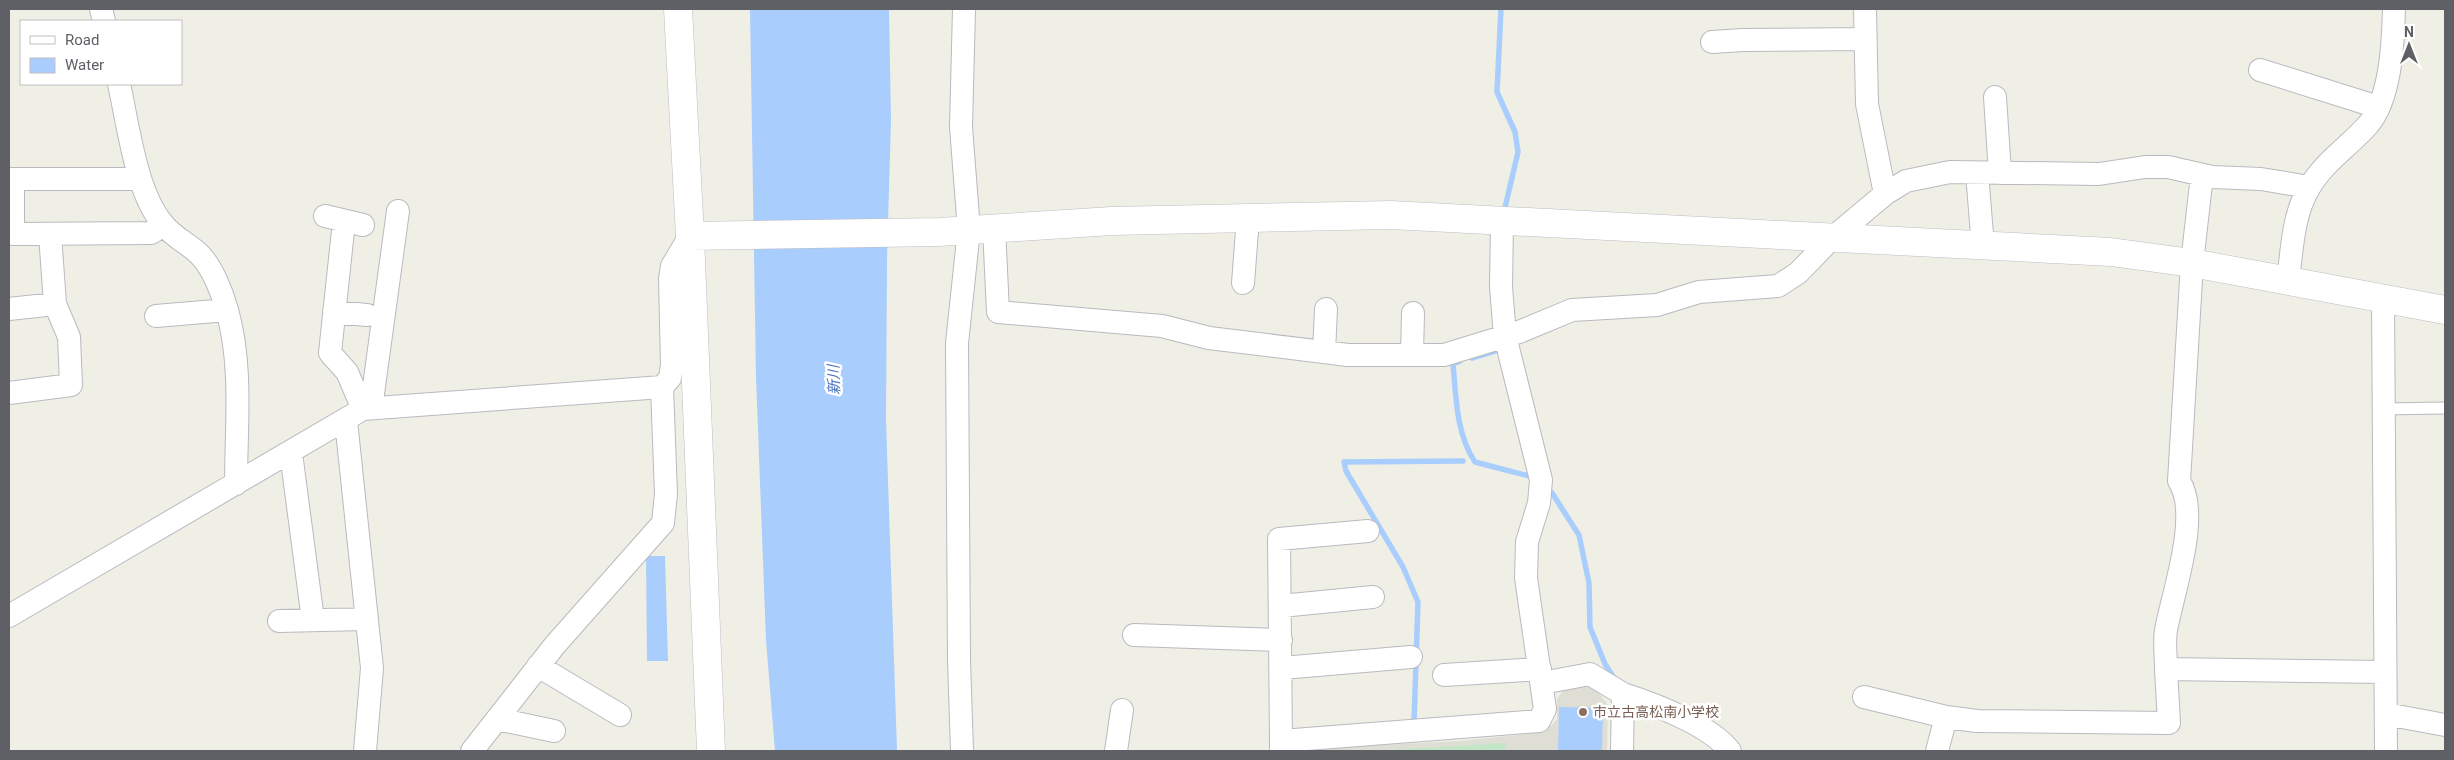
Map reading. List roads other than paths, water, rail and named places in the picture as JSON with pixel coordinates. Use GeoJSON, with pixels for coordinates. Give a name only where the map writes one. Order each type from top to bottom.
{"type":"FeatureCollection","features":[{"type":"Feature","properties":{"kind":"street"},"geometry":{"type":"LineString","coordinates":[[678,9],[692,236],[711,751]]}},
{"type":"Feature","properties":{"kind":"street"},"geometry":{"type":"LineString","coordinates":[[964,9],[962,127],[998,312],[1162,326],[1209,338],[1348,355],[1444,355],[1506,336],[1572,310],[1657,305],[1699,292],[1778,286],[1798,273],[1830,240],[1884,194],[1906,181],[1927,175],[1977,173],[2099,174],[2125,168],[2168,167],[2212,177],[2261,179],[2303,184],[2309,187]]}},
{"type":"Feature","properties":{"kind":"street"},"geometry":{"type":"LineString","coordinates":[[1865,9],[1867,104],[1884,194]]}},
{"type":"Feature","properties":{"kind":"street"},"geometry":{"type":"LineString","coordinates":[[2288,280],[2295,229],[2309,187],[2317,176],[2369,125],[2384,93],[2389,65],[2394,9]]}},
{"type":"Feature","properties":{"kind":"street"},"geometry":{"type":"LineString","coordinates":[[1712,42],[1865,38]]}},
{"type":"Feature","properties":{"kind":"street"},"geometry":{"type":"LineString","coordinates":[[2260,70],[2378,107]]}},
{"type":"Feature","properties":{"kind":"street"},"geometry":{"type":"LineString","coordinates":[[119,85],[140,179],[149,202],[163,225],[199,254],[216,281],[227,310],[236,356],[236,484]]}},
{"type":"Feature","properties":{"kind":"street"},"geometry":{"type":"LineString","coordinates":[[1994,96],[2000,173]]}},
{"type":"Feature","properties":{"kind":"street"},"geometry":{"type":"LineString","coordinates":[[1977,173],[1984,246]]}},
{"type":"Feature","properties":{"kind":"street"},"geometry":{"type":"LineString","coordinates":[[1864,697],[1946,717],[1977,721],[2169,723],[2166,632],[2181,570],[2187,511],[2185,490],[2180,482],[2192,263],[2202,174]]}},
{"type":"Feature","properties":{"kind":"street"},"geometry":{"type":"LineString","coordinates":[[140,179],[11,179],[13,234],[151,233],[163,225]]}},
{"type":"Feature","properties":{"kind":"street"},"geometry":{"type":"LineString","coordinates":[[365,751],[372,668],[366,619],[360,413],[398,211]]}},
{"type":"Feature","properties":{"kind":"street"},"geometry":{"type":"LineString","coordinates":[[692,236],[939,232],[1112,222],[1391,216],[1830,240],[2110,252],[2192,263],[2445,310]]}},
{"type":"Feature","properties":{"kind":"street"},"geometry":{"type":"LineString","coordinates":[[1243,283],[1248,218]]}},
{"type":"Feature","properties":{"kind":"street"},"geometry":{"type":"LineString","coordinates":[[344,220],[330,353],[347,372],[360,413]]}},
{"type":"Feature","properties":{"kind":"street"},"geometry":{"type":"LineString","coordinates":[[1368,531],[1279,539],[1282,668],[1281,746],[1539,721],[1545,708],[1526,578],[1527,542],[1539,503],[1541,480],[1506,336],[1501,287],[1502,222]]}},
{"type":"Feature","properties":{"kind":"street"},"geometry":{"type":"LineString","coordinates":[[962,751],[959,650],[957,343],[982,229]]}},
{"type":"Feature","properties":{"kind":"street"},"geometry":{"type":"LineString","coordinates":[[9,393],[71,385],[70,337],[55,304],[50,234]]}},
{"type":"Feature","properties":{"kind":"street"},"geometry":{"type":"LineString","coordinates":[[9,616],[360,413],[662,387],[670,378],[672,365],[670,280],[672,266],[692,236]]}},
{"type":"Feature","properties":{"kind":"street"},"geometry":{"type":"LineString","coordinates":[[2383,298],[2386,751]]}},
{"type":"Feature","properties":{"kind":"street"},"geometry":{"type":"LineString","coordinates":[[9,309],[55,304]]}},
{"type":"Feature","properties":{"kind":"street"},"geometry":{"type":"LineString","coordinates":[[1324,352],[1326,309]]}},
{"type":"Feature","properties":{"kind":"street"},"geometry":{"type":"LineString","coordinates":[[156,316],[227,310]]}},
{"type":"Feature","properties":{"kind":"street"},"geometry":{"type":"LineString","coordinates":[[334,312],[367,315]]}},
{"type":"Feature","properties":{"kind":"street"},"geometry":{"type":"LineString","coordinates":[[1412,355],[1413,313]]}},
{"type":"Feature","properties":{"kind":"street"},"geometry":{"type":"LineString","coordinates":[[472,751],[538,666],[663,523],[666,494],[662,387]]}},
{"type":"Feature","properties":{"kind":"street"},"geometry":{"type":"LineString","coordinates":[[291,453],[313,620]]}},
{"type":"Feature","properties":{"kind":"street"},"geometry":{"type":"LineString","coordinates":[[1281,606],[1373,597]]}},
{"type":"Feature","properties":{"kind":"street"},"geometry":{"type":"LineString","coordinates":[[279,621],[366,619]]}},
{"type":"Feature","properties":{"kind":"street"},"geometry":{"type":"LineString","coordinates":[[1134,635],[1281,640]]}},
{"type":"Feature","properties":{"kind":"street"},"geometry":{"type":"LineString","coordinates":[[1282,668],[1411,657]]}},
{"type":"Feature","properties":{"kind":"street"},"geometry":{"type":"LineString","coordinates":[[538,666],[620,715]]}},
{"type":"Feature","properties":{"kind":"street"},"geometry":{"type":"LineString","coordinates":[[2166,668],[2385,672]]}},
{"type":"Feature","properties":{"kind":"street"},"geometry":{"type":"LineString","coordinates":[[1444,675],[1541,676],[1590,674],[1623,694],[1665,708],[1702,729],[1730,751]]}},
{"type":"Feature","properties":{"kind":"street"},"geometry":{"type":"LineString","coordinates":[[1622,751],[1623,694]]}},
{"type":"Feature","properties":{"kind":"street"},"geometry":{"type":"LineString","coordinates":[[1116,751],[1122,710]]}},
{"type":"Feature","properties":{"kind":"street"},"geometry":{"type":"LineString","coordinates":[[2386,714],[2445,725]]}},
{"type":"Feature","properties":{"kind":"street"},"geometry":{"type":"LineString","coordinates":[[1937,751],[1946,717]]}},
{"type":"Feature","properties":{"kind":"street"},"geometry":{"type":"LineString","coordinates":[[498,719],[554,731]]}},
{"type":"Feature","properties":{"kind":"lane"},"geometry":{"type":"LineString","coordinates":[[2384,409],[2445,408]]}},
{"type":"Feature","properties":{"kind":"water","name":"新川"},"geometry":{"type":"Polygon","coordinates":[[[750,9],[889,9],[891,120],[887,259],[886,420],[897,751],[775,751],[766,640],[756,377],[750,9]]]}},
{"type":"Feature","properties":{"kind":"water"},"geometry":{"type":"Polygon","coordinates":[[[646,556],[665,556],[668,661],[647,661],[646,556]]]}},
{"type":"Feature","properties":{"kind":"water"},"geometry":{"type":"Polygon","coordinates":[[[1559,707],[1603,708],[1602,751],[1558,751],[1559,707]]]}},
{"type":"Feature","properties":{"kind":"waterway"},"geometry":{"type":"LineString","coordinates":[[1501,9],[1497,92],[1515,132],[1518,152],[1504,212]]}},
{"type":"Feature","properties":{"kind":"waterway"},"geometry":{"type":"LineString","coordinates":[[1472,358],[1495,351]]}},
{"type":"Feature","properties":{"kind":"waterway"},"geometry":{"type":"LineString","coordinates":[[1460,361],[1453,364],[1456,402],[1460,427],[1475,462],[1529,476]]}},
{"type":"Feature","properties":{"kind":"waterway"},"geometry":{"type":"LineString","coordinates":[[1414,722],[1418,602],[1403,567],[1346,471],[1344,462],[1463,461]]}},
{"type":"Feature","properties":{"kind":"waterway"},"geometry":{"type":"LineString","coordinates":[[1552,493],[1579,535],[1589,583],[1590,627],[1605,664],[1614,678]]}},
{"type":"Feature","properties":{"kind":"place","name":"市立古高松南小学校"},"geometry":{"type":"Point","coordinates":[1583,712]}}]}
